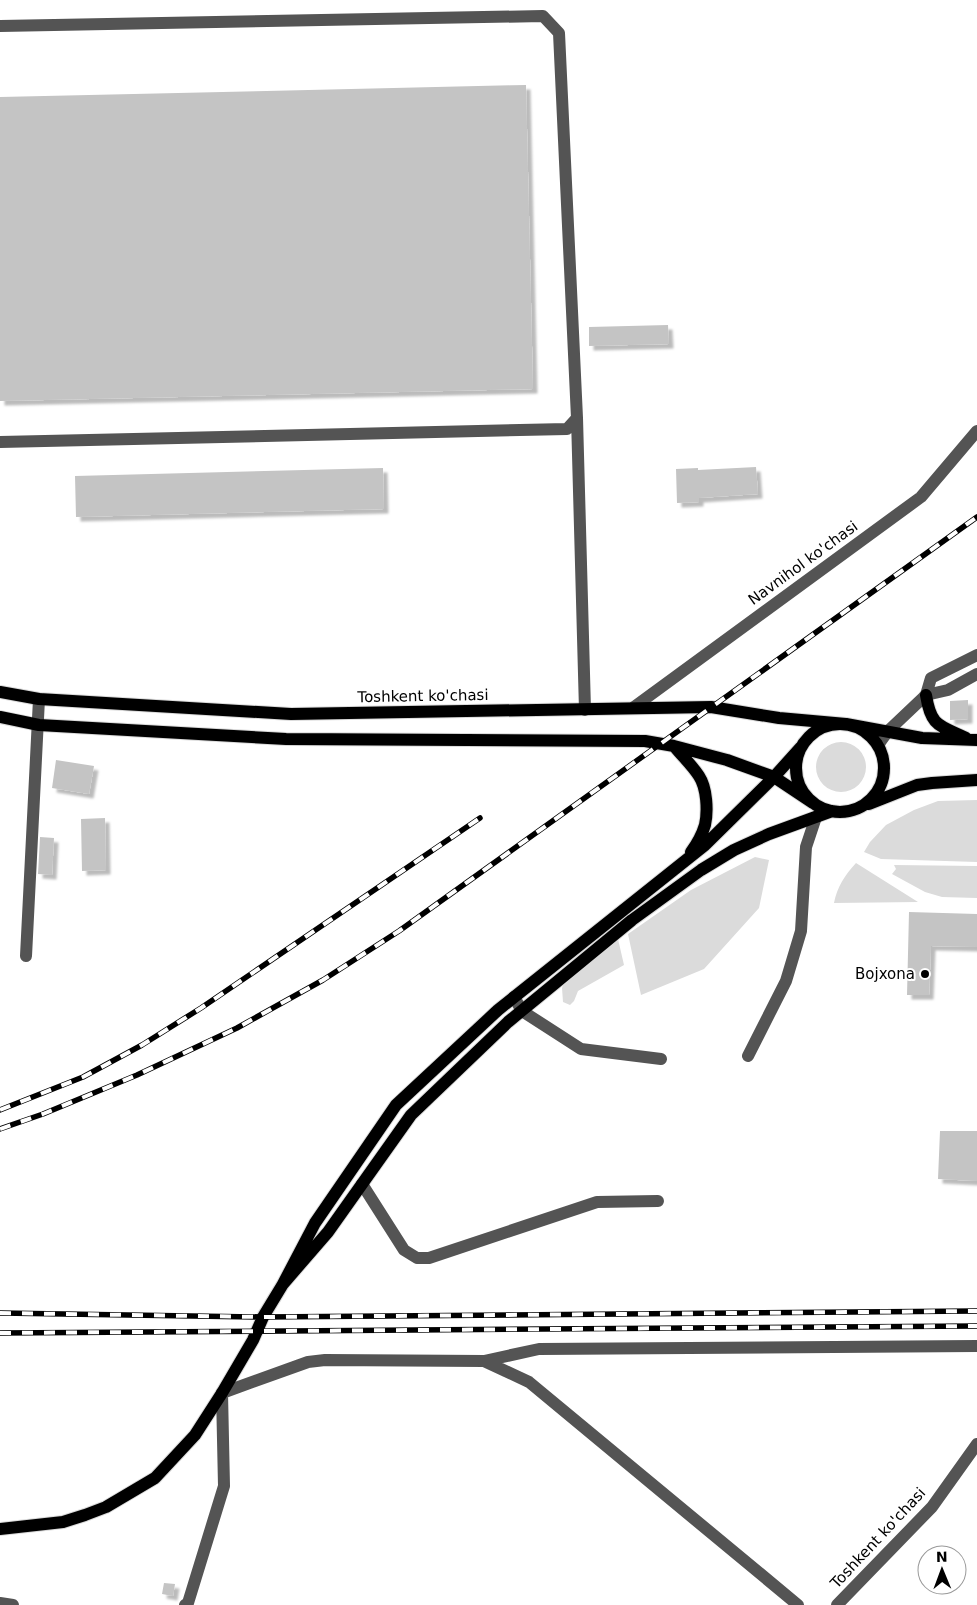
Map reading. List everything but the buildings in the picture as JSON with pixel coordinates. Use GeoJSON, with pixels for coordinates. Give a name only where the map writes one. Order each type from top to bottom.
{"type":"FeatureCollection","features":[{"type":"Feature","properties":{"kind":"main road","name":"Toshkent ko'chasi"},"geometry":{"type":"LineString","coordinates":[[0,692],[39,699],[291,714],[711,707],[779,718],[846,724]]}},
{"type":"Feature","properties":{"kind":"main road"},"geometry":{"type":"LineString","coordinates":[[926,695],[929,711],[936,724],[974,740]]}},
{"type":"Feature","properties":{"kind":"main road"},"geometry":{"type":"LineString","coordinates":[[0,717],[39,725],[286,739],[645,741],[674,746],[727,760],[774,777],[822,808],[842,812],[852,810],[917,785],[977,780]]}},
{"type":"Feature","properties":{"kind":"main road"},"geometry":{"type":"LineString","coordinates":[[0,1529],[63,1522],[106,1507],[155,1478],[195,1435],[253,1340],[263,1317],[283,1284],[315,1223],[396,1105],[498,1010],[705,845],[774,777],[815,731],[824,726],[846,724],[922,738],[974,740]]}},
{"type":"Feature","properties":{"kind":"main road"},"geometry":{"type":"LineString","coordinates":[[846,724],[858,727],[870,734],[878,744],[884,758],[881,786],[873,798],[862,806]]}},
{"type":"Feature","properties":{"kind":"main road"},"geometry":{"type":"LineString","coordinates":[[674,746],[700,776],[704,784],[706,798],[705,825],[698,842],[684,862]]}},
{"type":"Feature","properties":{"kind":"main road"},"geometry":{"type":"LineString","coordinates":[[801,747],[796,771],[804,794],[813,803]]}},
{"type":"Feature","properties":{"kind":"main road"},"geometry":{"type":"LineString","coordinates":[[283,1284],[328,1232],[411,1115],[508,1022],[632,920],[701,870],[734,850],[769,834],[832,811]]}},
{"type":"Feature","properties":{"kind":"street"},"geometry":{"type":"LineString","coordinates":[[0,26],[543,16],[559,32],[577,418],[585,710]]}},
{"type":"Feature","properties":{"kind":"street"},"geometry":{"type":"LineString","coordinates":[[0,442],[567,428],[577,418]]}},
{"type":"Feature","properties":{"kind":"street","name":"Navnihol ko'chasi"},"geometry":{"type":"LineString","coordinates":[[634,708],[921,497],[977,430]]}},
{"type":"Feature","properties":{"kind":"street"},"geometry":{"type":"LineString","coordinates":[[878,744],[888,731],[926,695],[931,678],[977,655]]}},
{"type":"Feature","properties":{"kind":"street"},"geometry":{"type":"LineString","coordinates":[[926,695],[948,690],[977,674]]}},
{"type":"Feature","properties":{"kind":"street"},"geometry":{"type":"LineString","coordinates":[[26,956],[39,699]]}},
{"type":"Feature","properties":{"kind":"street"},"geometry":{"type":"LineString","coordinates":[[748,1056],[786,980],[801,931],[806,847],[816,817]]}},
{"type":"Feature","properties":{"kind":"street"},"geometry":{"type":"LineString","coordinates":[[514,997],[522,1011],[581,1049],[661,1059]]}},
{"type":"Feature","properties":{"kind":"street"},"geometry":{"type":"LineString","coordinates":[[362,1184],[404,1250],[417,1258],[429,1258],[597,1202],[658,1202]]}},
{"type":"Feature","properties":{"kind":"street"},"geometry":{"type":"LineString","coordinates":[[185,1605],[188,1603],[224,1486],[222,1393],[308,1362],[325,1360],[484,1361],[539,1349],[977,1346]]}},
{"type":"Feature","properties":{"kind":"street"},"geometry":{"type":"LineString","coordinates":[[484,1361],[528,1382],[798,1605]]}},
{"type":"Feature","properties":{"kind":"street","name":"Toshkent ko'chasi"},"geometry":{"type":"LineString","coordinates":[[837,1605],[932,1507],[977,1444]]}},
{"type":"Feature","properties":{"kind":"street"},"geometry":{"type":"LineString","coordinates":[[0,1603],[13,1605]]}},
{"type":"Feature","properties":{"kind":"shaded area"},"geometry":{"type":"Polygon","coordinates":[[[836,742],[846,742],[859,749],[866,762],[866,772],[859,785],[846,792],[836,792],[827,788],[820,781],[816,772],[816,762],[820,753],[827,746],[836,742]]]}},
{"type":"Feature","properties":{"kind":"shaded area"},"geometry":{"type":"Polygon","coordinates":[[[977,800],[977,862],[881,859],[864,852],[870,842],[886,825],[914,810],[938,801],[977,800]]]}},
{"type":"Feature","properties":{"kind":"shaded area"},"geometry":{"type":"Polygon","coordinates":[[[755,857],[769,860],[759,908],[704,969],[641,995],[628,934],[691,890],[755,857]]]}},
{"type":"Feature","properties":{"kind":"shaded area"},"geometry":{"type":"Polygon","coordinates":[[[856,863],[918,902],[834,903],[842,882],[856,863]]]}},
{"type":"Feature","properties":{"kind":"shaded area"},"geometry":{"type":"Polygon","coordinates":[[[894,865],[977,866],[977,898],[942,897],[925,892],[892,874],[896,869],[894,865]]]}},
{"type":"Feature","properties":{"kind":"shaded area"},"geometry":{"type":"Polygon","coordinates":[[[618,939],[624,965],[578,991],[570,1005],[563,1002],[562,988],[565,980],[618,939]]]}},
{"type":"Feature","properties":{"kind":"railway"},"geometry":{"type":"LineString","coordinates":[[0,1129],[43,1114],[137,1075],[237,1028],[323,980],[399,931],[977,517]]}},
{"type":"Feature","properties":{"kind":"railway"},"geometry":{"type":"LineString","coordinates":[[0,1110],[83,1077],[142,1045],[201,1008],[480,818]]}},
{"type":"Feature","properties":{"kind":"railway"},"geometry":{"type":"LineString","coordinates":[[0,1313],[263,1317],[977,1311]]}},
{"type":"Feature","properties":{"kind":"railway"},"geometry":{"type":"LineString","coordinates":[[0,1333],[977,1326]]}},
{"type":"Feature","properties":{"kind":"place","name":"Bojxona"},"geometry":{"type":"Point","coordinates":[925,974]}}]}
